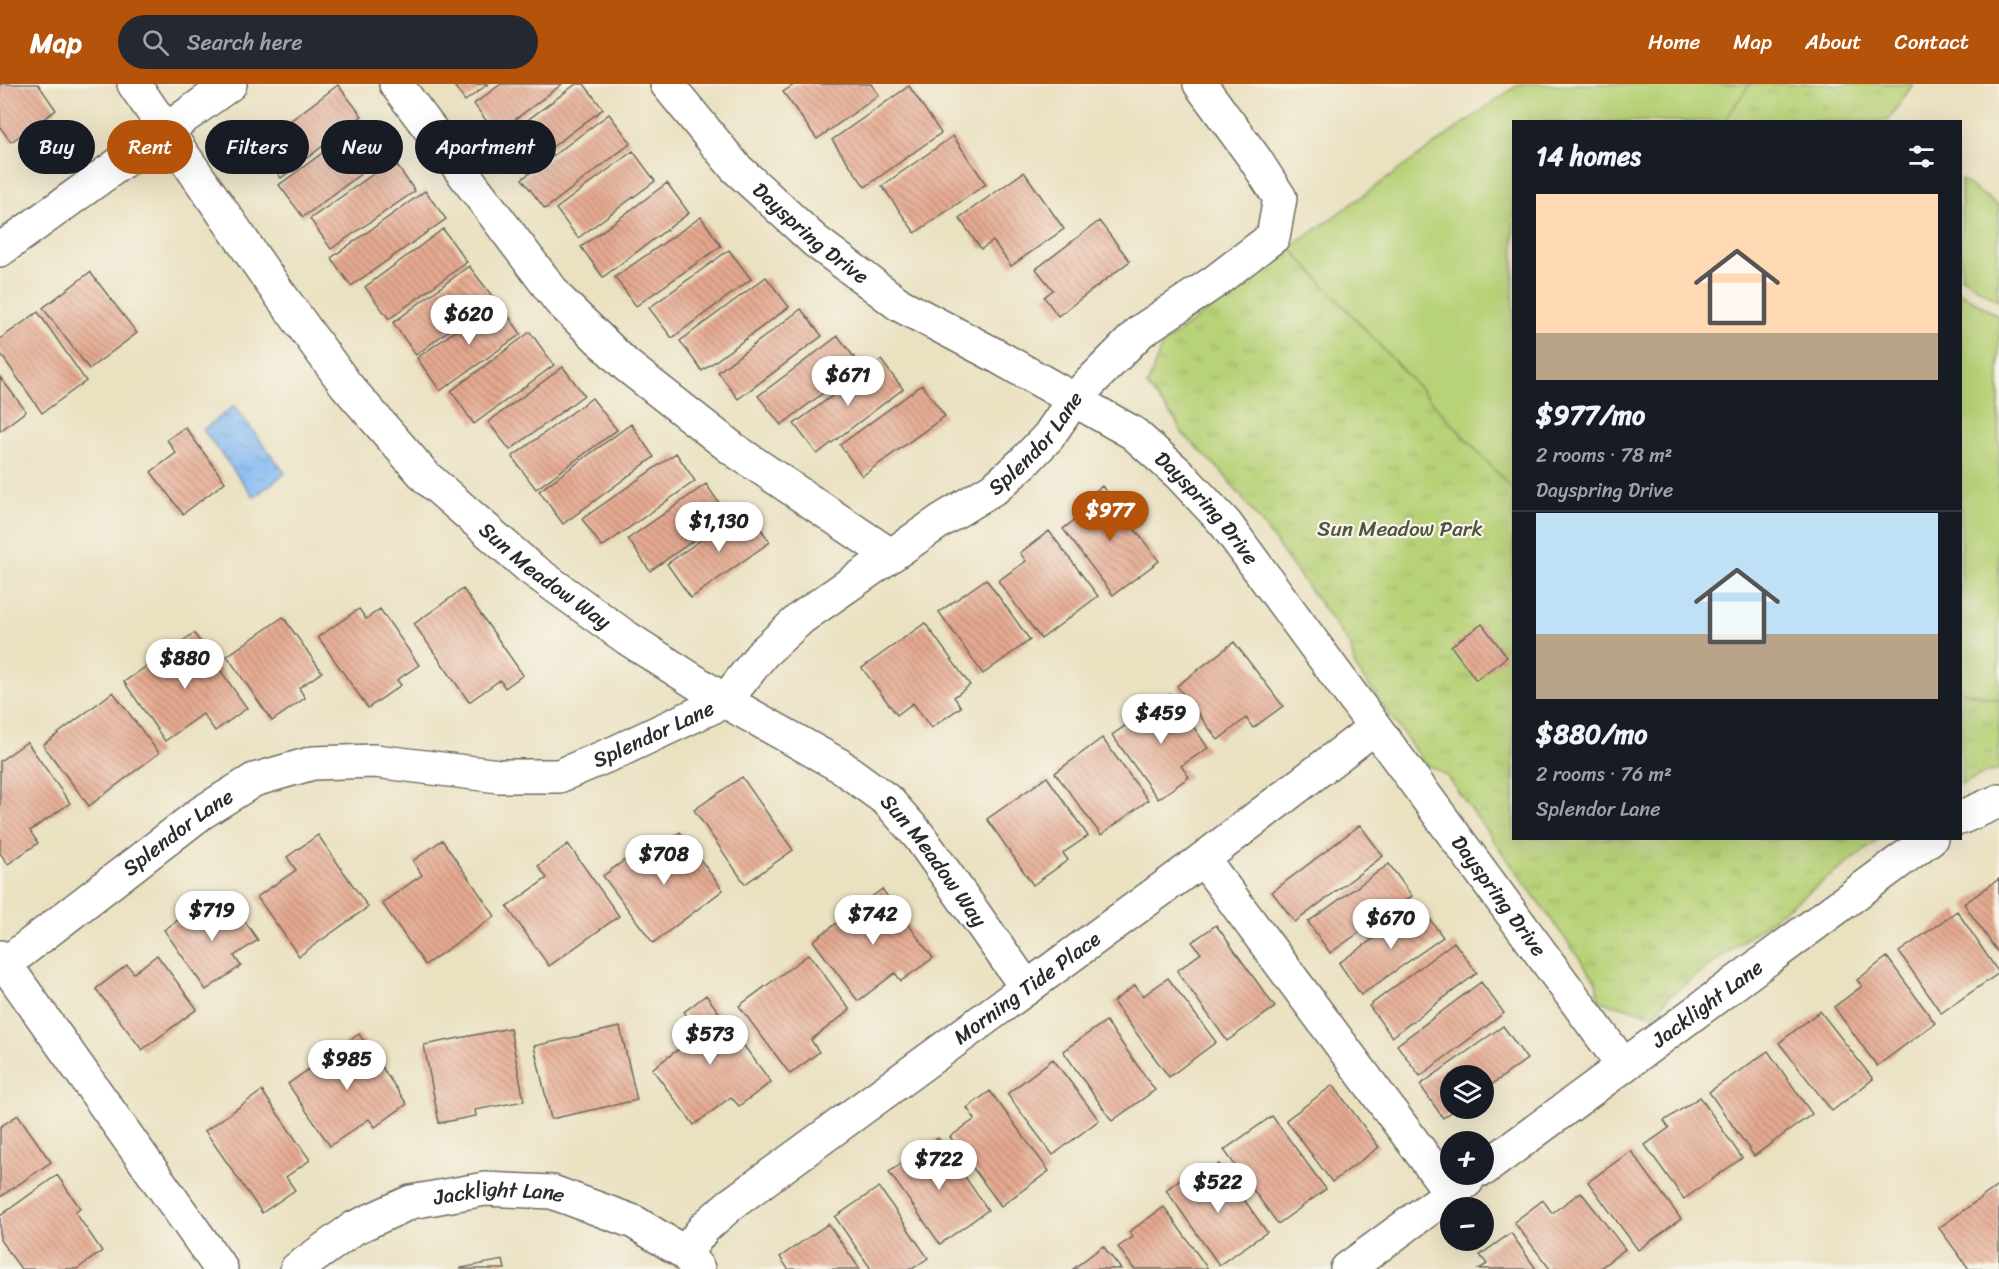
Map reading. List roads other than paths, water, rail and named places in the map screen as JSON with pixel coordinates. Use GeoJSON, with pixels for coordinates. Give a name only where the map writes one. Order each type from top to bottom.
{"type":"FeatureCollection","features":[{"type":"Feature","properties":{"kind":"street","name":"Sun Meadow Way"},"geometry":{"type":"LineString","coordinates":[[134,84],[161,120]]}},
{"type":"Feature","properties":{"kind":"street"},"geometry":{"type":"LineString","coordinates":[[181,120],[230,84]]}},
{"type":"Feature","properties":{"kind":"street"},"geometry":{"type":"LineString","coordinates":[[396,84],[559,300],[626,366],[733,449],[890,555]]}},
{"type":"Feature","properties":{"kind":"street","name":"Dayspring Drive"},"geometry":{"type":"LineString","coordinates":[[667,84],[735,167],[815,242],[900,305],[1133,433],[1179,474],[1225,523],[1623,1065]]}},
{"type":"Feature","properties":{"kind":"street","name":"Splendor Lane"},"geometry":{"type":"LineString","coordinates":[[2,963],[201,813],[254,780],[313,763],[375,761],[499,776],[559,776],[725,701],[763,653],[801,618],[942,520],[996,487],[1048,437],[1074,399],[1142,331],[1213,283],[1273,237],[1280,198],[1255,159],[1200,84]]}},
{"type":"Feature","properties":{"kind":"street","name":"Sun Meadow Way"},"geometry":{"type":"LineString","coordinates":[[193,167],[273,285],[346,386],[426,477],[530,568],[627,638],[725,701],[838,765],[888,801],[919,836],[1027,988]]}},
{"type":"Feature","properties":{"kind":"street"},"geometry":{"type":"LineString","coordinates":[[0,250],[107,174]]}},
{"type":"Feature","properties":{"kind":"street","name":"Morning Tide Place"},"geometry":{"type":"LineString","coordinates":[[691,1261],[705,1227],[730,1205],[1203,859],[1374,728]]}},
{"type":"Feature","properties":{"kind":"street"},"geometry":{"type":"LineString","coordinates":[[1962,817],[1999,801]]}},
{"type":"Feature","properties":{"kind":"street","name":"Jacklight Lane"},"geometry":{"type":"LineString","coordinates":[[1494,1161],[1928,840]]}},
{"type":"Feature","properties":{"kind":"street"},"geometry":{"type":"LineString","coordinates":[[1203,859],[1440,1155]]}},
{"type":"Feature","properties":{"kind":"street"},"geometry":{"type":"LineString","coordinates":[[2,963],[221,1269]]}},
{"type":"Feature","properties":{"kind":"street"},"geometry":{"type":"LineString","coordinates":[[1347,1269],[1462,1185]]}},
{"type":"Feature","properties":{"kind":"street","name":"Jacklight Lane"},"geometry":{"type":"LineString","coordinates":[[297,1269],[354,1228],[411,1202],[485,1189],[552,1192],[634,1222],[691,1261]]}},
{"type":"Feature","properties":{"kind":"water"},"geometry":{"type":"Polygon","coordinates":[[[234,406],[285,473],[254,497],[203,430],[234,406]]]}},
{"type":"Feature","properties":{"kind":"park label","name":"Sun Meadow Park"},"geometry":{"type":"Point","coordinates":[1400,529]}}]}
